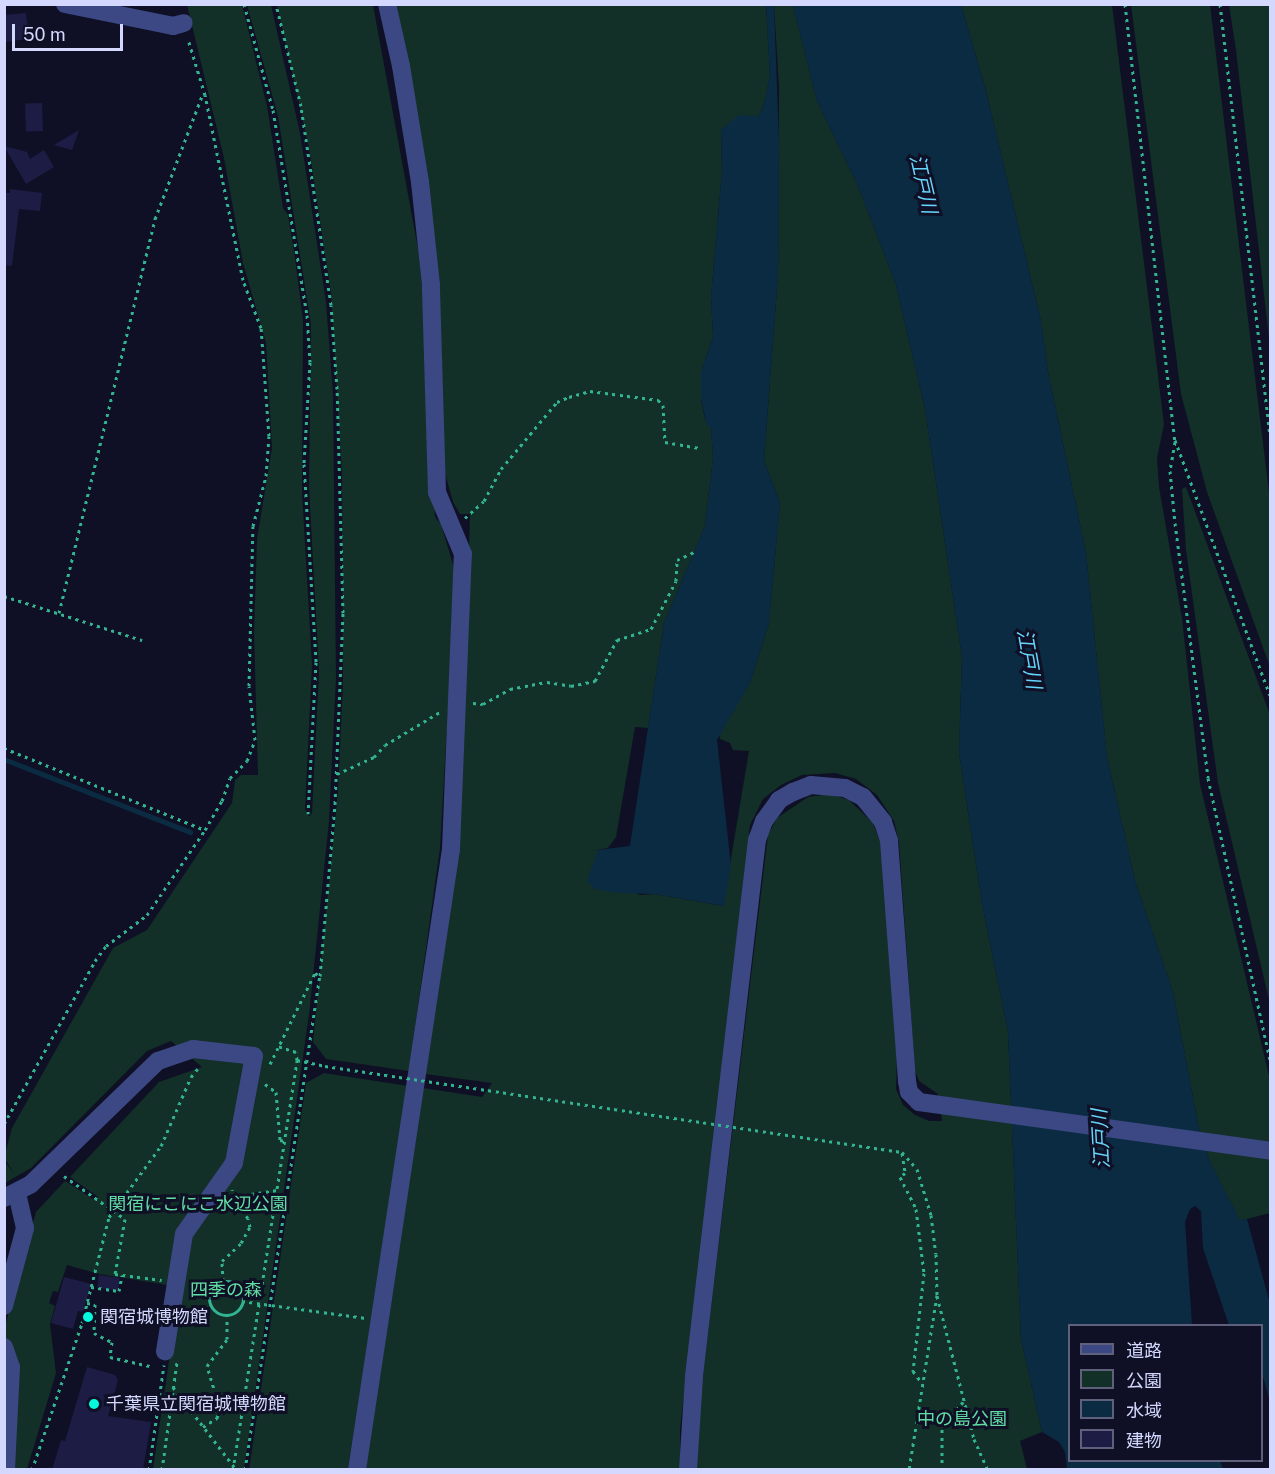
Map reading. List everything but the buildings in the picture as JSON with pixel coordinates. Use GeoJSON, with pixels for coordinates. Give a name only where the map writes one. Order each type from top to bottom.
{"type":"FeatureCollection","features":[{"type":"Feature","properties":{"kind":"street"},"geometry":{"type":"LineString","coordinates":[[65,4],[173,26],[184,23]]}},
{"type":"Feature","properties":{"kind":"street"},"geometry":{"type":"LineString","coordinates":[[357,1470],[451,849],[463,554],[437,492],[430,285],[420,182],[401,66],[387,4]]}},
{"type":"Feature","properties":{"kind":"street"},"geometry":{"type":"LineString","coordinates":[[688,1470],[694,1376],[757,840],[764,821],[779,800],[793,792],[811,785],[845,788],[863,797],[883,822],[889,841],[907,1081],[909,1092],[919,1102],[1270,1151]]}},
{"type":"Feature","properties":{"kind":"street"},"geometry":{"type":"LineString","coordinates":[[4,1306],[25,1228],[11,1196],[31,1184],[158,1061],[193,1049],[254,1056],[234,1163],[184,1234],[171,1354]]}},
{"type":"Feature","properties":{"kind":"street"},"geometry":{"type":"LineString","coordinates":[[4,1347],[11,1367],[6,1470]]}},
{"type":"Feature","properties":{"kind":"path"},"geometry":{"type":"LineString","coordinates":[[244,4],[273,110],[308,315],[310,362],[304,464],[316,662],[308,814]]}},
{"type":"Feature","properties":{"kind":"path"},"geometry":{"type":"LineString","coordinates":[[246,1470],[320,975],[337,774],[343,613],[337,389],[331,305],[301,106],[276,4]]}},
{"type":"Feature","properties":{"kind":"path"},"geometry":{"type":"LineString","coordinates":[[1125,4],[1175,440],[1270,695]]}},
{"type":"Feature","properties":{"kind":"path"},"geometry":{"type":"LineString","coordinates":[[1220,4],[1270,433]]}},
{"type":"Feature","properties":{"kind":"path"},"geometry":{"type":"LineString","coordinates":[[4,1124],[95,961],[106,946],[147,915],[205,830],[222,801],[230,778],[247,761],[255,740],[249,686],[253,526],[266,476],[269,436],[261,328],[243,280],[204,91],[184,23]]}},
{"type":"Feature","properties":{"kind":"path"},"geometry":{"type":"LineString","coordinates":[[59,613],[155,219],[204,91]]}},
{"type":"Feature","properties":{"kind":"path"},"geometry":{"type":"LineString","coordinates":[[452,528],[484,501],[501,469],[557,402],[569,397],[590,391],[658,400],[663,405],[665,441],[699,448]]}},
{"type":"Feature","properties":{"kind":"path"},"geometry":{"type":"LineString","coordinates":[[1175,440],[1170,471],[1172,492],[1208,778],[1270,1060]]}},
{"type":"Feature","properties":{"kind":"path"},"geometry":{"type":"LineString","coordinates":[[337,774],[374,757],[385,745],[440,712],[457,706],[483,704],[510,689],[547,682],[571,686],[596,681],[617,640],[651,628],[676,581],[677,560],[696,551]]}},
{"type":"Feature","properties":{"kind":"path"},"geometry":{"type":"LineString","coordinates":[[4,596],[142,640]]}},
{"type":"Feature","properties":{"kind":"path"},"geometry":{"type":"LineString","coordinates":[[4,748],[205,830]]}},
{"type":"Feature","properties":{"kind":"path"},"geometry":{"type":"LineString","coordinates":[[268,1070],[315,974],[320,975]]}},
{"type":"Feature","properties":{"kind":"path"},"geometry":{"type":"LineString","coordinates":[[234,1469],[297,1060],[296,1052],[278,1046]]}},
{"type":"Feature","properties":{"kind":"path"},"geometry":{"type":"LineString","coordinates":[[297,1060],[902,1152],[917,1169],[931,1215],[937,1295],[963,1402],[988,1470]]}},
{"type":"Feature","properties":{"kind":"path"},"geometry":{"type":"LineString","coordinates":[[32,1470],[87,1303],[114,1211],[161,1146],[191,1077],[201,1065]]}},
{"type":"Feature","properties":{"kind":"path"},"geometry":{"type":"LineString","coordinates":[[263,1091],[267,1076]]}},
{"type":"Feature","properties":{"kind":"path"},"geometry":{"type":"LineString","coordinates":[[265,1084],[276,1092],[280,1140],[285,1141]]}},
{"type":"Feature","properties":{"kind":"path"},"geometry":{"type":"LineString","coordinates":[[902,1152],[905,1173],[900,1177],[916,1209],[924,1273],[914,1371],[923,1383]]}},
{"type":"Feature","properties":{"kind":"path"},"geometry":{"type":"LineString","coordinates":[[64,1176],[125,1219],[115,1274],[167,1281]]}},
{"type":"Feature","properties":{"kind":"path"},"geometry":{"type":"LineString","coordinates":[[228,1194],[236,1182]]}},
{"type":"Feature","properties":{"kind":"path"},"geometry":{"type":"LineString","coordinates":[[223,1281],[222,1261],[242,1243],[250,1227],[248,1218],[236,1205],[236,1196],[231,1189]]}},
{"type":"Feature","properties":{"kind":"path"},"geometry":{"type":"LineString","coordinates":[[236,1196],[278,1190]]}},
{"type":"Feature","properties":{"kind":"path"},"geometry":{"type":"LineString","coordinates":[[211,1216],[224,1199]]}},
{"type":"Feature","properties":{"kind":"path"},"geometry":{"type":"LineString","coordinates":[[218,1207],[225,1210],[236,1205]]}},
{"type":"Feature","properties":{"kind":"path"},"geometry":{"type":"LineString","coordinates":[[91,1287],[119,1291],[122,1275]]}},
{"type":"Feature","properties":{"kind":"path"},"geometry":{"type":"LineString","coordinates":[[223,1281],[238,1286],[243,1301],[237,1311],[227,1315],[212,1308],[209,1297],[213,1287],[223,1281]]}},
{"type":"Feature","properties":{"kind":"path"},"geometry":{"type":"LineString","coordinates":[[186,1305],[189,1285]]}},
{"type":"Feature","properties":{"kind":"path"},"geometry":{"type":"LineString","coordinates":[[188,1295],[209,1297]]}},
{"type":"Feature","properties":{"kind":"path"},"geometry":{"type":"LineString","coordinates":[[909,1470],[937,1295]]}},
{"type":"Feature","properties":{"kind":"path"},"geometry":{"type":"LineString","coordinates":[[243,1301],[379,1320]]}},
{"type":"Feature","properties":{"kind":"path"},"geometry":{"type":"LineString","coordinates":[[87,1303],[95,1304],[94,1333],[112,1342],[110,1357],[154,1367]]}},
{"type":"Feature","properties":{"kind":"path"},"geometry":{"type":"LineString","coordinates":[[203,1427],[217,1418],[220,1409],[207,1366],[226,1339],[227,1315]]}},
{"type":"Feature","properties":{"kind":"path"},"geometry":{"type":"LineString","coordinates":[[162,1470],[173,1387],[171,1354]]}},
{"type":"Feature","properties":{"kind":"path"},"geometry":{"type":"LineString","coordinates":[[149,1470],[171,1354]]}},
{"type":"Feature","properties":{"kind":"path"},"geometry":{"type":"LineString","coordinates":[[173,1387],[234,1469]]}},
{"type":"Feature","properties":{"kind":"path"},"geometry":{"type":"LineString","coordinates":[[942,1470],[942,1427],[963,1402]]}},
{"type":"Feature","properties":{"kind":"green space"},"geometry":{"type":"Polygon","coordinates":[[[187,5],[242,5],[267,106],[283,208],[288,215],[295,258],[303,320],[302,491],[312,665],[305,809],[309,817],[312,813],[319,672],[309,487],[311,325],[278,116],[247,5],[271,5],[300,133],[326,302],[333,394],[336,679],[329,821],[309,1015],[244,1469],[153,1469],[180,1287],[99,1274],[67,1265],[58,1292],[53,1291],[49,1303],[55,1306],[50,1324],[56,1373],[27,1469],[10,1469],[5,1326],[36,1212],[65,1181],[96,1201],[98,1197],[70,1177],[159,1082],[202,1067],[171,1041],[147,1051],[31,1168],[5,1183],[4,1161],[14,1173],[4,1158],[12,1128],[113,948],[147,930],[232,803],[235,780],[241,775],[258,775],[254,632],[257,539],[272,448],[266,343],[243,263],[224,158],[187,5]]]}},
{"type":"Feature","properties":{"kind":"green space"},"geometry":{"type":"Polygon","coordinates":[[[277,5],[373,5],[419,254],[427,341],[435,517],[441,524],[454,568],[455,588],[440,848],[409,1071],[326,1059],[313,1042],[338,792],[343,681],[342,474],[331,293],[309,148],[277,5]]]}},
{"type":"Feature","properties":{"kind":"green space","name":"中の島公園"},"geometry":{"type":"Polygon","coordinates":[[[390,5],[766,5],[770,75],[765,101],[759,116],[721,130],[722,171],[711,297],[713,336],[701,373],[701,399],[705,419],[711,427],[713,458],[705,526],[664,623],[648,728],[635,727],[616,837],[608,848],[597,850],[639,895],[655,894],[723,906],[749,751],[733,750],[730,743],[720,739],[719,731],[750,683],[769,623],[780,503],[764,460],[778,274],[779,89],[774,5],[793,5],[817,101],[858,186],[896,285],[925,409],[962,657],[959,752],[982,904],[1008,1031],[1021,1339],[1042,1432],[1020,1441],[1027,1469],[695,1469],[696,1433],[768,835],[777,818],[808,797],[830,794],[849,800],[873,823],[882,847],[897,1055],[896,1089],[903,1105],[915,1115],[929,1121],[942,1121],[938,1094],[919,1081],[915,1070],[899,843],[894,821],[877,795],[856,779],[835,773],[802,775],[781,785],[763,799],[750,825],[680,1429],[680,1469],[365,1470],[423,1088],[482,1097],[492,1083],[425,1074],[464,720],[470,514],[460,514],[453,502],[443,466],[442,379],[390,5]]]}},
{"type":"Feature","properties":{"kind":"green space"},"geometry":{"type":"Polygon","coordinates":[[[961,5],[1112,5],[1164,424],[1157,458],[1159,487],[1182,618],[1200,784],[1270,1080],[1270,1213],[1240,1221],[1209,1160],[1198,1124],[1173,992],[1135,881],[1107,757],[1086,553],[1048,372],[1041,321],[985,87],[961,5]]]}},
{"type":"Feature","properties":{"kind":"green space"},"geometry":{"type":"Polygon","coordinates":[[[1131,5],[1210,5],[1270,501],[1270,667],[1207,492],[1181,394],[1131,5]]]}},
{"type":"Feature","properties":{"kind":"green space"},"geometry":{"type":"Polygon","coordinates":[[[1229,5],[1270,5],[1270,347],[1236,50],[1229,5]]]}},
{"type":"Feature","properties":{"kind":"green space"},"geometry":{"type":"Polygon","coordinates":[[[1186,487],[1270,715],[1270,1004],[1218,783],[1186,550],[1182,489],[1186,487]]]}},
{"type":"Feature","properties":{"kind":"green space"},"geometry":{"type":"Polygon","coordinates":[[[324,1073],[408,1086],[348,1469],[249,1470],[306,1083],[324,1073]]]}},
{"type":"Feature","properties":{"kind":"water"},"geometry":{"type":"Polygon","coordinates":[[[766,5],[774,5],[779,142],[778,274],[764,460],[780,503],[769,623],[750,683],[717,740],[731,866],[724,906],[655,894],[618,893],[595,889],[587,881],[598,850],[630,846],[664,623],[705,526],[713,458],[711,427],[707,426],[701,399],[701,373],[713,336],[711,297],[722,171],[721,130],[739,115],[759,116],[765,101],[770,75],[766,5]]]}},
{"type":"Feature","properties":{"kind":"water","name":"江戸川"},"geometry":{"type":"Polygon","coordinates":[[[793,5],[961,5],[985,87],[1041,321],[1048,372],[1086,553],[1107,757],[1135,881],[1173,992],[1198,1124],[1209,1160],[1240,1220],[1247,1219],[1270,1304],[1270,1402],[1263,1377],[1263,1324],[1229,1324],[1203,1248],[1201,1211],[1195,1206],[1190,1209],[1185,1222],[1192,1324],[1068,1324],[1068,1462],[1220,1462],[1223,1469],[1067,1469],[1065,1452],[1059,1442],[1042,1432],[1021,1339],[1008,1031],[982,904],[959,752],[962,657],[925,409],[896,285],[858,186],[817,101],[793,5]]]}},
{"type":"Feature","properties":{"kind":"waterway"},"geometry":{"type":"LineString","coordinates":[[4,759],[190,832]]}},
{"type":"Feature","properties":{"kind":"place","name":"関宿城博物館"},"geometry":{"type":"Point","coordinates":[88,1317]}},
{"type":"Feature","properties":{"kind":"place","name":"千葉県立関宿城博物館"},"geometry":{"type":"Point","coordinates":[94,1404]}},
{"type":"Feature","properties":{"kind":"park label","name":"関宿にこにこ水辺公園"},"geometry":{"type":"Point","coordinates":[198,1204]}},
{"type":"Feature","properties":{"kind":"park label","name":"四季の森"},"geometry":{"type":"Point","coordinates":[226,1290]}}]}
